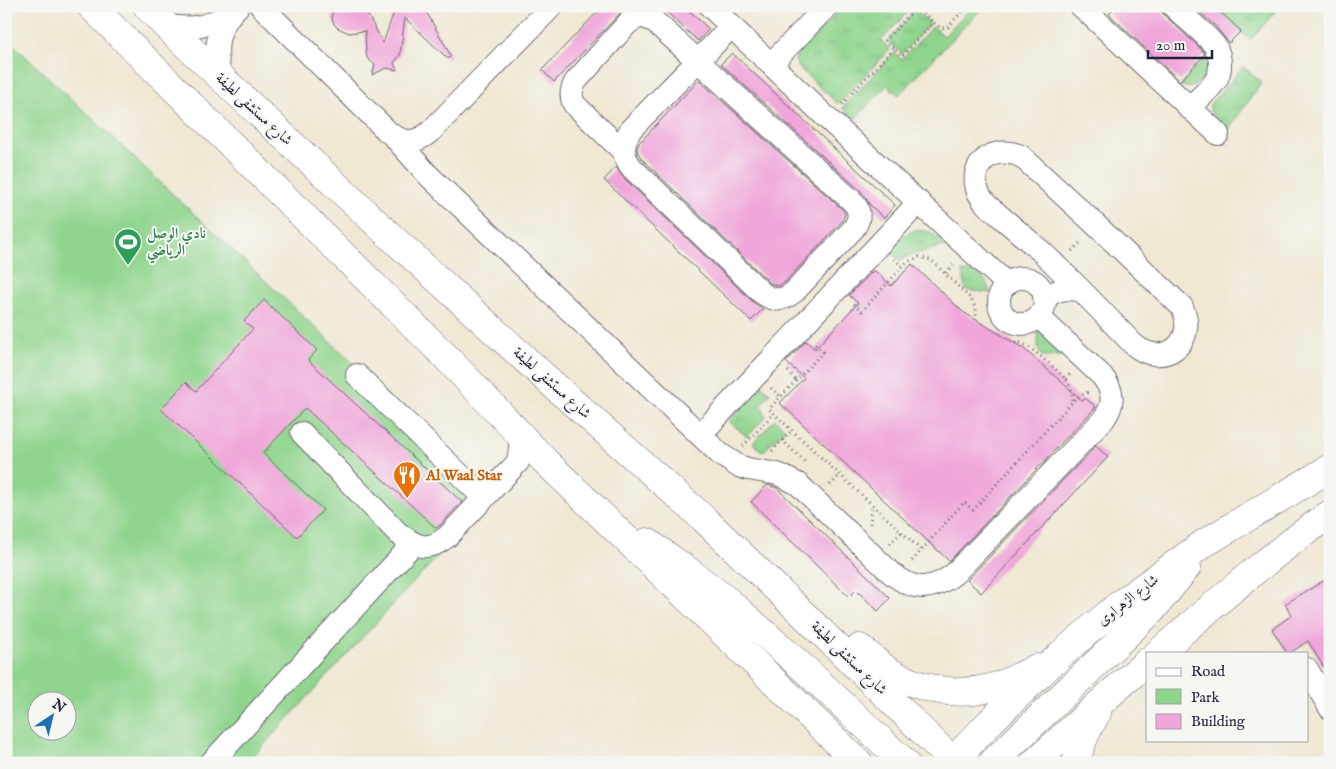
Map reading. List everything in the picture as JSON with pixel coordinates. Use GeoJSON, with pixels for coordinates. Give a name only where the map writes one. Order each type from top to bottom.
{"type":"FeatureCollection","features":[{"type":"Feature","properties":{"kind":"main road"},"geometry":{"type":"LineString","coordinates":[[90,6],[446,357],[527,452],[595,510],[859,763]]}},
{"type":"Feature","properties":{"kind":"main road","name":"شارع مستشفى لطيفة"},"geometry":{"type":"LineString","coordinates":[[147,6],[166,26],[395,240],[704,519],[804,614],[953,762]]}},
{"type":"Feature","properties":{"kind":"main road","name":"شارع الزهراوى"},"geometry":{"type":"LineString","coordinates":[[953,762],[991,721],[1059,656],[1120,604],[1204,544],[1330,468]]}},
{"type":"Feature","properties":{"kind":"main road"},"geometry":{"type":"LineString","coordinates":[[595,510],[642,538],[729,602],[809,673],[905,763]]}},
{"type":"Feature","properties":{"kind":"main road"},"geometry":{"type":"LineString","coordinates":[[1159,652],[1251,574],[1330,514]]}},
{"type":"Feature","properties":{"kind":"main road"},"geometry":{"type":"LineString","coordinates":[[992,763],[1152,610],[1204,544]]}},
{"type":"Feature","properties":{"kind":"main road"},"geometry":{"type":"LineString","coordinates":[[804,614],[830,626],[887,670],[907,681],[930,689],[953,692],[990,688],[1008,682],[1059,656]]}},
{"type":"Feature","properties":{"kind":"main road"},"geometry":{"type":"LineString","coordinates":[[1034,763],[1146,663]]}},
{"type":"Feature","properties":{"kind":"main road"},"geometry":{"type":"LineString","coordinates":[[1076,763],[1092,720],[1109,695]]}},
{"type":"Feature","properties":{"kind":"main road"},"geometry":{"type":"LineString","coordinates":[[789,696],[833,763]]}},
{"type":"Feature","properties":{"kind":"street"},"geometry":{"type":"LineString","coordinates":[[261,6],[395,138],[429,176],[720,454],[738,466],[778,474],[798,484],[897,578],[914,587],[929,587],[942,583],[954,574],[1104,419],[1109,411],[1112,402],[1108,384],[1042,307],[1041,290],[1036,284],[1021,278],[1007,284],[1000,295],[1000,309],[1008,320],[1028,324],[1042,307],[1060,290],[1067,288],[1082,290]]}},
{"type":"Feature","properties":{"kind":"street"},"geometry":{"type":"LineString","coordinates":[[395,138],[404,141],[423,138],[552,6]]}},
{"type":"Feature","properties":{"kind":"street"},"geometry":{"type":"LineString","coordinates":[[710,6],[828,119],[1007,284]]}},
{"type":"Feature","properties":{"kind":"street"},"geometry":{"type":"LineString","coordinates":[[770,64],[828,6]]}},
{"type":"Feature","properties":{"kind":"street"},"geometry":{"type":"LineString","coordinates":[[1080,6],[1218,134]]}},
{"type":"Feature","properties":{"kind":"street"},"geometry":{"type":"LineString","coordinates":[[1173,6],[1208,39],[1216,48],[1220,58],[1220,69],[1216,80],[1190,108]]}},
{"type":"Feature","properties":{"kind":"street"},"geometry":{"type":"LineString","coordinates":[[166,26],[200,27],[220,20],[236,9]]}},
{"type":"Feature","properties":{"kind":"street"},"geometry":{"type":"LineString","coordinates":[[220,76],[216,48],[218,36],[223,25],[236,9]]}},
{"type":"Feature","properties":{"kind":"street"},"geometry":{"type":"LineString","coordinates":[[624,152],[574,104],[571,92],[572,86],[628,23],[638,17],[649,18],[654,21],[698,62],[856,205],[859,217],[858,223],[854,228],[794,292],[779,300],[770,298],[762,293],[626,161],[624,152],[625,140],[631,129],[698,62],[732,27]]}},
{"type":"Feature","properties":{"kind":"street"},"geometry":{"type":"LineString","coordinates":[[1012,152],[1021,156],[1096,225],[1182,307],[1186,316],[1186,334],[1175,349],[1158,355],[1148,354],[1133,344],[1082,290],[980,198],[976,189],[975,179],[978,169],[984,160],[992,154],[1012,152]]}},
{"type":"Feature","properties":{"kind":"street"},"geometry":{"type":"LineString","coordinates":[[700,436],[919,202]]}},
{"type":"Feature","properties":{"kind":"street"},"geometry":{"type":"LineString","coordinates":[[1026,238],[1032,265],[1029,280]]}},
{"type":"Feature","properties":{"kind":"street"},"geometry":{"type":"LineString","coordinates":[[357,375],[484,498]]}},
{"type":"Feature","properties":{"kind":"street"},"geometry":{"type":"LineString","coordinates":[[302,434],[398,533],[413,544],[422,546],[432,546],[448,536],[527,452]]}},
{"type":"Feature","properties":{"kind":"street"},"geometry":{"type":"LineString","coordinates":[[210,763],[413,544]]}},
{"type":"Feature","properties":{"kind":"street"},"geometry":{"type":"LineString","coordinates":[[1308,671],[1330,708]]}},
{"type":"Feature","properties":{"kind":"path"},"geometry":{"type":"LineString","coordinates":[[934,22],[902,56],[885,41],[916,6],[942,28],[948,27],[967,6]]}},
{"type":"Feature","properties":{"kind":"path"},"geometry":{"type":"LineString","coordinates":[[828,119],[894,48]]}},
{"type":"Feature","properties":{"kind":"path"},"geometry":{"type":"LineString","coordinates":[[848,310],[854,303],[862,311],[907,262],[919,257],[931,260],[971,298],[976,309],[976,320]]}},
{"type":"Feature","properties":{"kind":"path"},"geometry":{"type":"LineString","coordinates":[[1014,343],[1022,343],[1029,347],[1066,379],[1071,388],[1072,403]]}},
{"type":"Feature","properties":{"kind":"path"},"geometry":{"type":"LineString","coordinates":[[815,345],[823,352],[769,408],[921,550]]}},
{"type":"Feature","properties":{"kind":"path"},"geometry":{"type":"LineString","coordinates":[[897,578],[964,502],[973,510],[1081,394],[1110,389]]}},
{"type":"Feature","properties":{"kind":"path"},"geometry":{"type":"LineString","coordinates":[[729,461],[774,413]]}},
{"type":"Feature","properties":{"kind":"path"},"geometry":{"type":"LineString","coordinates":[[768,454],[792,430]]}},
{"type":"Feature","properties":{"kind":"path"},"geometry":{"type":"LineString","coordinates":[[745,444],[749,448]]}},
{"type":"Feature","properties":{"kind":"path"},"geometry":{"type":"LineString","coordinates":[[830,485],[840,475]]}},
{"type":"Feature","properties":{"kind":"green space"},"geometry":{"type":"Polygon","coordinates":[[[843,6],[912,7],[881,41],[890,49],[838,104],[799,68],[795,60],[799,52],[843,6]]]}},
{"type":"Feature","properties":{"kind":"green space"},"geometry":{"type":"Polygon","coordinates":[[[973,6],[984,6],[899,95],[887,85],[854,120],[842,108],[894,53],[902,59],[933,26],[944,36],[973,6]]]}},
{"type":"Feature","properties":{"kind":"green space"},"geometry":{"type":"Polygon","coordinates":[[[1124,6],[1129,6],[1196,68],[1207,56],[1211,65],[1203,79],[1190,87],[1181,85],[1194,70],[1124,6]]]}},
{"type":"Feature","properties":{"kind":"green space"},"geometry":{"type":"Polygon","coordinates":[[[1214,6],[1268,6],[1275,12],[1250,40],[1214,6]]]}},
{"type":"Feature","properties":{"kind":"green space"},"geometry":{"type":"Polygon","coordinates":[[[915,10],[930,23],[902,54],[888,41],[915,10]]]}},
{"type":"Feature","properties":{"kind":"green space","name":"نادي الوصل الرياضي"},"geometry":{"type":"Polygon","coordinates":[[[6,38],[494,495],[247,763],[6,763],[6,38]]]}},
{"type":"Feature","properties":{"kind":"green space"},"geometry":{"type":"Polygon","coordinates":[[[1243,67],[1262,82],[1228,130],[1210,112],[1210,104],[1243,67]]]}},
{"type":"Feature","properties":{"kind":"green space"},"geometry":{"type":"Polygon","coordinates":[[[917,230],[930,232],[948,245],[913,254],[900,260],[889,251],[905,235],[917,230]]]}},
{"type":"Feature","properties":{"kind":"green space"},"geometry":{"type":"Polygon","coordinates":[[[962,272],[976,272],[985,281],[990,293],[966,290],[962,272]]]}},
{"type":"Feature","properties":{"kind":"green space"},"geometry":{"type":"Polygon","coordinates":[[[1039,329],[1064,354],[1062,356],[1046,357],[1041,355],[1038,347],[1037,332],[1039,329]]]}},
{"type":"Feature","properties":{"kind":"green space"},"geometry":{"type":"Polygon","coordinates":[[[761,385],[770,393],[761,404],[766,416],[747,437],[729,421],[761,385]]]}},
{"type":"Feature","properties":{"kind":"green space"},"geometry":{"type":"Polygon","coordinates":[[[775,419],[785,429],[763,452],[753,443],[775,419]]]}},
{"type":"Feature","properties":{"kind":"building"},"geometry":{"type":"Polygon","coordinates":[[[332,6],[363,6],[383,43],[395,9],[392,6],[423,6],[451,56],[448,59],[405,18],[400,55],[394,63],[397,70],[386,68],[372,75],[375,65],[367,58],[365,31],[349,33],[338,28],[332,18],[332,6]]]}},
{"type":"Feature","properties":{"kind":"building"},"geometry":{"type":"Polygon","coordinates":[[[603,6],[627,6],[554,82],[542,70],[603,6]]]}},
{"type":"Feature","properties":{"kind":"building"},"geometry":{"type":"Polygon","coordinates":[[[660,6],[684,6],[709,29],[698,41],[660,6]]]}},
{"type":"Feature","properties":{"kind":"building"},"geometry":{"type":"Polygon","coordinates":[[[1116,6],[1160,6],[1164,15],[1205,54],[1180,81],[1109,14],[1116,6]]]}},
{"type":"Feature","properties":{"kind":"building"},"geometry":{"type":"Polygon","coordinates":[[[1193,6],[1214,6],[1241,31],[1229,43],[1215,26],[1193,6]]]}},
{"type":"Feature","properties":{"kind":"building"},"geometry":{"type":"Polygon","coordinates":[[[732,53],[895,205],[884,218],[870,205],[861,191],[721,64],[732,53]]]}},
{"type":"Feature","properties":{"kind":"building"},"geometry":{"type":"Polygon","coordinates":[[[699,80],[843,210],[845,214],[843,220],[785,282],[780,285],[777,286],[770,283],[638,153],[639,143],[699,80]]]}},
{"type":"Feature","properties":{"kind":"building"},"geometry":{"type":"Polygon","coordinates":[[[616,167],[623,177],[753,302],[763,309],[751,321],[604,180],[616,167]]]}},
{"type":"Feature","properties":{"kind":"building"},"geometry":{"type":"Polygon","coordinates":[[[912,264],[963,312],[1023,348],[1083,401],[1085,398],[1096,407],[949,561],[780,403],[804,378],[786,362],[806,341],[815,349],[858,303],[849,295],[874,270],[891,286],[912,264]]]}},
{"type":"Feature","properties":{"kind":"building"},"geometry":{"type":"Polygon","coordinates":[[[264,300],[317,350],[308,360],[462,502],[439,526],[436,528],[305,408],[263,453],[323,510],[297,537],[161,409],[186,382],[196,391],[253,329],[244,321],[264,300]]]}},
{"type":"Feature","properties":{"kind":"building"},"geometry":{"type":"Polygon","coordinates":[[[1096,446],[1108,457],[981,593],[967,580],[1096,446]]]}},
{"type":"Feature","properties":{"kind":"building"},"geometry":{"type":"Polygon","coordinates":[[[767,485],[777,488],[890,598],[878,611],[856,590],[849,597],[751,502],[767,485]]]}},
{"type":"Feature","properties":{"kind":"building"},"geometry":{"type":"Polygon","coordinates":[[[1330,577],[1330,678],[1308,641],[1292,652],[1286,652],[1272,629],[1292,615],[1285,604],[1330,577]]]}},
{"type":"Feature","properties":{"kind":"place","name":"نادي الوصل الرياضي"},"geometry":{"type":"Point","coordinates":[128,266]}},
{"type":"Feature","properties":{"kind":"place","name":"Al Waal Star"},"geometry":{"type":"Point","coordinates":[407,499]}}]}
